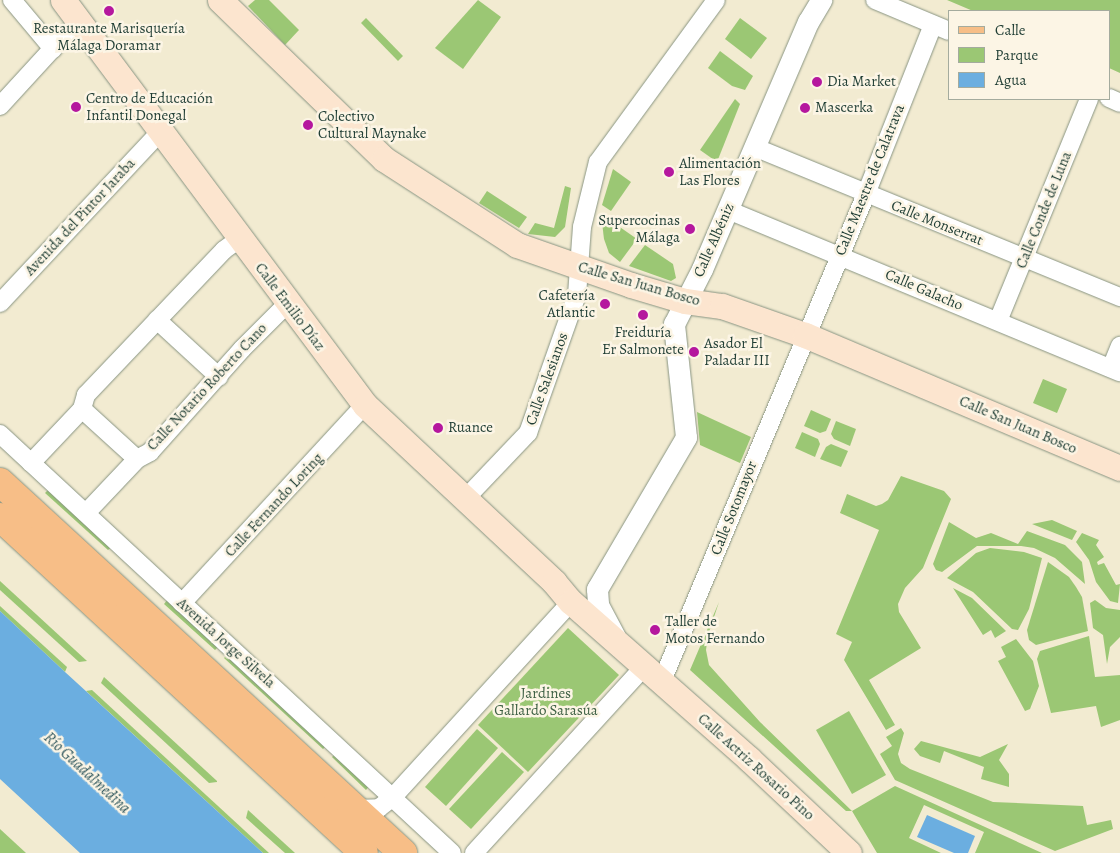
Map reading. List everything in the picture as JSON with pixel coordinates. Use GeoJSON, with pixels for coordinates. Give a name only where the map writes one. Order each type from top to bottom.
{"type":"FeatureCollection","features":[{"type":"Feature","properties":{"kind":"main road","name":"Calle Emilio Díaz"},"geometry":{"type":"LineString","coordinates":[[63,0],[287,304],[365,405],[554,582],[571,602],[654,674]]}},
{"type":"Feature","properties":{"kind":"main road","name":"Calle San Juan Bosco"},"geometry":{"type":"LineString","coordinates":[[220,0],[384,159],[517,245],[580,268],[685,300],[722,306],[805,335],[1120,468]]}},
{"type":"Feature","properties":{"kind":"main road"},"geometry":{"type":"LineString","coordinates":[[0,482],[403,853]]}},
{"type":"Feature","properties":{"kind":"main road"},"geometry":{"type":"LineString","coordinates":[[0,517],[364,853]]}},
{"type":"Feature","properties":{"kind":"main road","name":"Calle Actriz Rosario Pino"},"geometry":{"type":"LineString","coordinates":[[654,674],[849,853]]}},
{"type":"Feature","properties":{"kind":"street"},"geometry":{"type":"LineString","coordinates":[[12,0],[53,49]]}},
{"type":"Feature","properties":{"kind":"street","name":"Calle Salesianos"},"geometry":{"type":"LineString","coordinates":[[466,498],[528,433],[577,295],[582,228],[598,162],[716,0]]}},
{"type":"Feature","properties":{"kind":"street","name":"Calle Albéniz"},"geometry":{"type":"LineString","coordinates":[[597,589],[686,437],[674,324],[728,210],[808,22],[821,0]]}},
{"type":"Feature","properties":{"kind":"street"},"geometry":{"type":"LineString","coordinates":[[875,0],[898,4],[941,28]]}},
{"type":"Feature","properties":{"kind":"street"},"geometry":{"type":"LineString","coordinates":[[0,106],[53,49],[80,24]]}},
{"type":"Feature","properties":{"kind":"street","name":"Calle Maestre de Calatrava"},"geometry":{"type":"LineString","coordinates":[[805,335],[941,28]]}},
{"type":"Feature","properties":{"kind":"street","name":"Calle Conde de Luna"},"geometry":{"type":"LineString","coordinates":[[998,321],[1089,100]]}},
{"type":"Feature","properties":{"kind":"street","name":"Avenida del Pintor Jaraba"},"geometry":{"type":"LineString","coordinates":[[0,303],[161,131]]}},
{"type":"Feature","properties":{"kind":"street","name":"Calle Monserrat"},"geometry":{"type":"LineString","coordinates":[[754,147],[1120,297]]}},
{"type":"Feature","properties":{"kind":"street","name":"Calle Galacho"},"geometry":{"type":"LineString","coordinates":[[728,210],[1115,370]]}},
{"type":"Feature","properties":{"kind":"street"},"geometry":{"type":"LineString","coordinates":[[31,463],[82,409],[86,395],[224,250],[239,239]]}},
{"type":"Feature","properties":{"kind":"street","name":"Calle Notario Roberto Cano"},"geometry":{"type":"LineString","coordinates":[[86,513],[137,459],[150,452],[287,304]]}},
{"type":"Feature","properties":{"kind":"street"},"geometry":{"type":"LineString","coordinates":[[157,320],[219,376]]}},
{"type":"Feature","properties":{"kind":"street","name":"Calle Sotomayor"},"geometry":{"type":"LineString","coordinates":[[474,853],[654,674],[805,335]]}},
{"type":"Feature","properties":{"kind":"street"},"geometry":{"type":"LineString","coordinates":[[1115,370],[1120,346]]}},
{"type":"Feature","properties":{"kind":"street","name":"Calle Fernando Loring"},"geometry":{"type":"LineString","coordinates":[[182,603],[365,405]]}},
{"type":"Feature","properties":{"kind":"street"},"geometry":{"type":"LineString","coordinates":[[82,409],[137,459]]}},
{"type":"Feature","properties":{"kind":"street","name":"Avenida Jorge Silvela"},"geometry":{"type":"LineString","coordinates":[[0,434],[452,853]]}},
{"type":"Feature","properties":{"kind":"street","name":"Calle Emilio Díaz"},"geometry":{"type":"LineString","coordinates":[[554,582],[585,592],[597,589],[598,604],[618,642]]}},
{"type":"Feature","properties":{"kind":"street"},"geometry":{"type":"LineString","coordinates":[[355,809],[379,808],[393,798],[571,602]]}},
{"type":"Feature","properties":{"kind":"green space"},"geometry":{"type":"Polygon","coordinates":[[[255,0],[269,0],[299,30],[285,45],[248,6],[255,0]]]}},
{"type":"Feature","properties":{"kind":"green space"},"geometry":{"type":"Polygon","coordinates":[[[478,0],[501,17],[463,69],[435,48],[478,0]]]}},
{"type":"Feature","properties":{"kind":"green space"},"geometry":{"type":"Polygon","coordinates":[[[947,0],[1120,0],[1120,73],[1110,68],[1110,10],[971,10],[947,0]]]}},
{"type":"Feature","properties":{"kind":"green space"},"geometry":{"type":"Polygon","coordinates":[[[366,18],[403,56],[398,61],[361,23],[366,18]]]}},
{"type":"Feature","properties":{"kind":"green space"},"geometry":{"type":"Polygon","coordinates":[[[740,18],[767,38],[751,59],[725,39],[740,18]]]}},
{"type":"Feature","properties":{"kind":"green space"},"geometry":{"type":"Polygon","coordinates":[[[720,51],[753,76],[745,90],[732,86],[708,68],[720,51]]]}},
{"type":"Feature","properties":{"kind":"green space"},"geometry":{"type":"Polygon","coordinates":[[[735,99],[740,104],[717,162],[700,150],[735,99]]]}},
{"type":"Feature","properties":{"kind":"green space"},"geometry":{"type":"Polygon","coordinates":[[[613,169],[631,182],[611,211],[602,205],[613,169]]]}},
{"type":"Feature","properties":{"kind":"green space"},"geometry":{"type":"Polygon","coordinates":[[[565,186],[571,188],[565,227],[555,237],[528,234],[535,223],[554,228],[565,186]]]}},
{"type":"Feature","properties":{"kind":"green space"},"geometry":{"type":"Polygon","coordinates":[[[487,191],[527,217],[519,228],[479,203],[487,191]]]}},
{"type":"Feature","properties":{"kind":"green space"},"geometry":{"type":"Polygon","coordinates":[[[601,214],[637,239],[620,262],[609,253],[604,239],[601,214]]]}},
{"type":"Feature","properties":{"kind":"green space"},"geometry":{"type":"Polygon","coordinates":[[[645,245],[673,264],[676,278],[671,281],[629,266],[645,245]]]}},
{"type":"Feature","properties":{"kind":"green space"},"geometry":{"type":"Polygon","coordinates":[[[1043,379],[1067,389],[1057,413],[1033,403],[1043,379]]]}},
{"type":"Feature","properties":{"kind":"green space"},"geometry":{"type":"Polygon","coordinates":[[[811,410],[831,419],[826,431],[820,433],[804,426],[811,410]]]}},
{"type":"Feature","properties":{"kind":"green space"},"geometry":{"type":"Polygon","coordinates":[[[697,412],[751,437],[740,463],[700,445],[697,412]]]}},
{"type":"Feature","properties":{"kind":"green space"},"geometry":{"type":"Polygon","coordinates":[[[836,421],[856,429],[850,446],[834,439],[831,434],[836,421]]]}},
{"type":"Feature","properties":{"kind":"green space"},"geometry":{"type":"Polygon","coordinates":[[[802,432],[818,439],[820,444],[815,457],[795,448],[802,432]]]}},
{"type":"Feature","properties":{"kind":"green space"},"geometry":{"type":"Polygon","coordinates":[[[831,444],[848,451],[841,467],[820,459],[826,447],[831,444]]]}},
{"type":"Feature","properties":{"kind":"green space"},"geometry":{"type":"Polygon","coordinates":[[[901,476],[944,491],[951,499],[923,568],[905,588],[898,604],[899,612],[921,648],[869,680],[895,725],[886,730],[844,660],[852,642],[836,634],[879,530],[840,513],[847,494],[876,506],[882,504],[888,500],[901,476]]]}},
{"type":"Feature","properties":{"kind":"green space"},"geometry":{"type":"Polygon","coordinates":[[[49,489],[113,546],[108,550],[45,493],[49,489]]]}},
{"type":"Feature","properties":{"kind":"green space"},"geometry":{"type":"Polygon","coordinates":[[[1052,520],[1077,531],[1072,540],[1032,524],[1052,520]]]}},
{"type":"Feature","properties":{"kind":"green space"},"geometry":{"type":"Polygon","coordinates":[[[949,522],[976,538],[991,533],[1018,544],[1027,531],[1065,545],[1082,562],[1085,584],[1055,558],[1034,548],[1021,546],[977,546],[942,572],[936,570],[933,564],[949,522]]]}},
{"type":"Feature","properties":{"kind":"green space"},"geometry":{"type":"Polygon","coordinates":[[[1082,533],[1099,540],[1096,545],[1104,557],[1097,562],[1098,565],[1104,563],[1116,585],[1120,584],[1118,603],[1110,601],[1096,582],[1089,560],[1076,542],[1082,533]]]}},
{"type":"Feature","properties":{"kind":"green space"},"geometry":{"type":"Polygon","coordinates":[[[990,548],[1024,552],[1042,558],[1029,609],[1018,630],[1012,629],[973,592],[947,578],[976,553],[990,548]]]}},
{"type":"Feature","properties":{"kind":"green space"},"geometry":{"type":"Polygon","coordinates":[[[1048,562],[1069,577],[1082,597],[1088,631],[1036,645],[1029,640],[1027,630],[1048,562]]]}},
{"type":"Feature","properties":{"kind":"green space"},"geometry":{"type":"Polygon","coordinates":[[[0,581],[87,661],[79,662],[0,590],[0,581]]]}},
{"type":"Feature","properties":{"kind":"green space"},"geometry":{"type":"Polygon","coordinates":[[[953,588],[972,598],[1006,631],[995,638],[991,630],[983,635],[953,588]]]}},
{"type":"Feature","properties":{"kind":"green space"},"geometry":{"type":"Polygon","coordinates":[[[168,599],[370,785],[366,790],[332,757],[335,754],[326,746],[323,749],[224,658],[227,655],[218,647],[215,650],[164,604],[168,599]]]}},
{"type":"Feature","properties":{"kind":"green space"},"geometry":{"type":"Polygon","coordinates":[[[1095,600],[1106,608],[1120,610],[1120,637],[1110,647],[1107,664],[1103,635],[1093,628],[1090,603],[1095,600]]]}},
{"type":"Feature","properties":{"kind":"green space"},"geometry":{"type":"Polygon","coordinates":[[[719,602],[708,635],[706,650],[709,665],[760,722],[852,811],[846,811],[690,670],[719,602]]]}},
{"type":"Feature","properties":{"kind":"green space"},"geometry":{"type":"Polygon","coordinates":[[[0,606],[67,667],[65,672],[0,611],[0,606]]]}},
{"type":"Feature","properties":{"kind":"green space","name":"Jardines Gallardo Sarasúa"},"geometry":{"type":"Polygon","coordinates":[[[568,628],[619,675],[528,772],[478,725],[568,628]]]}},
{"type":"Feature","properties":{"kind":"green space"},"geometry":{"type":"Polygon","coordinates":[[[1089,636],[1095,677],[1120,675],[1120,720],[1101,727],[1096,706],[1051,713],[1037,659],[1040,651],[1089,636]]]}},
{"type":"Feature","properties":{"kind":"green space"},"geometry":{"type":"Polygon","coordinates":[[[1016,639],[1033,661],[1039,686],[1030,709],[1025,711],[998,661],[1006,657],[1001,647],[1016,639]]]}},
{"type":"Feature","properties":{"kind":"green space"},"geometry":{"type":"Polygon","coordinates":[[[104,677],[217,782],[209,783],[101,683],[104,677]]]}},
{"type":"Feature","properties":{"kind":"green space"},"geometry":{"type":"Polygon","coordinates":[[[92,690],[269,853],[263,853],[86,691],[92,690]]]}},
{"type":"Feature","properties":{"kind":"green space"},"geometry":{"type":"Polygon","coordinates":[[[849,711],[886,775],[852,794],[816,730],[849,711]]]}},
{"type":"Feature","properties":{"kind":"green space"},"geometry":{"type":"Polygon","coordinates":[[[901,728],[904,733],[898,754],[901,763],[910,769],[993,802],[1083,806],[1087,825],[1111,820],[1113,829],[1055,851],[895,780],[880,754],[892,746],[886,737],[901,728]]]}},
{"type":"Feature","properties":{"kind":"green space"},"geometry":{"type":"Polygon","coordinates":[[[477,729],[498,748],[446,806],[425,787],[477,729]]]}},
{"type":"Feature","properties":{"kind":"green space"},"geometry":{"type":"Polygon","coordinates":[[[921,741],[980,757],[1008,744],[999,760],[1009,774],[1009,787],[981,779],[984,767],[944,751],[940,763],[920,756],[914,749],[921,741]]]}},
{"type":"Feature","properties":{"kind":"green space"},"geometry":{"type":"Polygon","coordinates":[[[502,752],[524,772],[471,829],[449,809],[502,752]]]}},
{"type":"Feature","properties":{"kind":"green space"},"geometry":{"type":"Polygon","coordinates":[[[895,786],[1042,853],[975,853],[984,832],[924,805],[909,838],[941,853],[877,853],[852,811],[895,786]]]}},
{"type":"Feature","properties":{"kind":"green space"},"geometry":{"type":"Polygon","coordinates":[[[248,810],[295,853],[285,853],[246,818],[248,810]]]}},
{"type":"Feature","properties":{"kind":"green space"},"geometry":{"type":"Polygon","coordinates":[[[0,829],[26,853],[0,853],[0,829]]]}},
{"type":"Feature","properties":{"kind":"water","name":"Río Guadalmedina"},"geometry":{"type":"Polygon","coordinates":[[[0,611],[263,853],[80,853],[0,779],[0,611]]]}},
{"type":"Feature","properties":{"kind":"water"},"geometry":{"type":"Polygon","coordinates":[[[927,815],[975,836],[968,853],[954,853],[917,837],[927,815]]]}},
{"type":"Feature","properties":{"kind":"place","name":"Restaurante Marisquería Málaga Doramar"},"geometry":{"type":"Point","coordinates":[109,11]}},
{"type":"Feature","properties":{"kind":"place","name":"Dia Market"},"geometry":{"type":"Point","coordinates":[817,82]}},
{"type":"Feature","properties":{"kind":"place","name":"Centro de Educación Infantil Donegal"},"geometry":{"type":"Point","coordinates":[76,107]}},
{"type":"Feature","properties":{"kind":"place","name":"Mascerka"},"geometry":{"type":"Point","coordinates":[805,108]}},
{"type":"Feature","properties":{"kind":"place","name":"Colectivo Cultural Maynake"},"geometry":{"type":"Point","coordinates":[308,125]}},
{"type":"Feature","properties":{"kind":"place","name":"Alimentación Las Flores"},"geometry":{"type":"Point","coordinates":[669,172]}},
{"type":"Feature","properties":{"kind":"place","name":"Supercocinas Málaga"},"geometry":{"type":"Point","coordinates":[690,229]}},
{"type":"Feature","properties":{"kind":"place","name":"Cafetería Atlantic"},"geometry":{"type":"Point","coordinates":[605,304]}},
{"type":"Feature","properties":{"kind":"place","name":"Freiduría Er Salmonete"},"geometry":{"type":"Point","coordinates":[643,315]}},
{"type":"Feature","properties":{"kind":"place","name":"Asador El Paladar III"},"geometry":{"type":"Point","coordinates":[694,352]}},
{"type":"Feature","properties":{"kind":"place","name":"Ruance"},"geometry":{"type":"Point","coordinates":[438,428]}},
{"type":"Feature","properties":{"kind":"place","name":"Taller de Motos Fernando"},"geometry":{"type":"Point","coordinates":[655,630]}}]}
